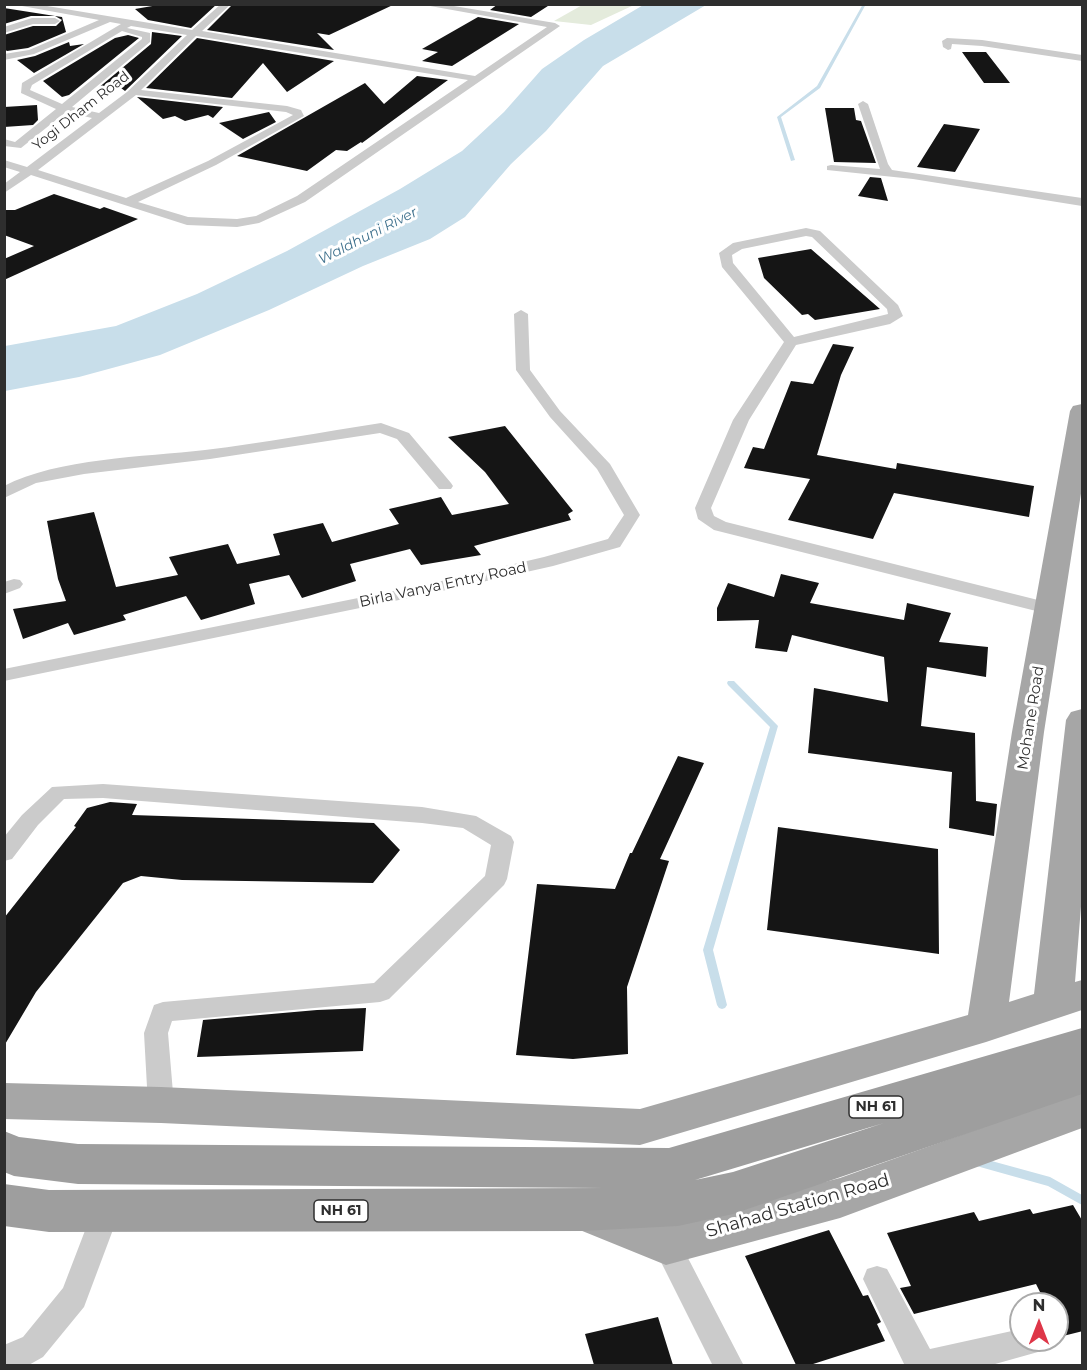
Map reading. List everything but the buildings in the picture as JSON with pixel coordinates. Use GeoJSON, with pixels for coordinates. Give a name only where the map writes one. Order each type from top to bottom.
{"type":"FeatureCollection","features":[{"type":"Feature","properties":{"kind":"highway","name":"NH 61"},"geometry":{"type":"LineString","coordinates":[[4,1151],[14,1156],[78,1164],[671,1206],[1083,1046]]}},
{"type":"Feature","properties":{"kind":"highway","name":"NH 61"},"geometry":{"type":"LineString","coordinates":[[4,1205],[49,1211],[582,1210],[671,1206],[733,1193],[1083,1076]]}},
{"type":"Feature","properties":{"kind":"main road","name":"Mohane Road"},"geometry":{"type":"LineString","coordinates":[[986,1026],[1048,608],[1083,411]]}},
{"type":"Feature","properties":{"kind":"main road"},"geometry":{"type":"LineString","coordinates":[[4,1101],[161,1105],[640,1127],[986,1026],[1068,999],[1083,720]]}},
{"type":"Feature","properties":{"kind":"main road","name":"Shahad Station Road"},"geometry":{"type":"LineString","coordinates":[[671,1206],[840,1198],[1083,1110]]}},
{"type":"Feature","properties":{"kind":"street"},"geometry":{"type":"LineString","coordinates":[[15,4],[192,35],[478,80]]}},
{"type":"Feature","properties":{"kind":"street","name":"Yogi Dham Road"},"geometry":{"type":"LineString","coordinates":[[4,190],[133,92],[227,4]]}},
{"type":"Feature","properties":{"kind":"street"},"geometry":{"type":"LineString","coordinates":[[4,164],[187,221],[237,223],[259,219],[302,198],[555,26],[423,4]]}},
{"type":"Feature","properties":{"kind":"street"},"geometry":{"type":"LineString","coordinates":[[4,30],[32,21],[44,20],[147,35],[147,40],[17,146],[4,142]]}},
{"type":"Feature","properties":{"kind":"street"},"geometry":{"type":"LineString","coordinates":[[4,57],[31,52],[108,20]]}},
{"type":"Feature","properties":{"kind":"street"},"geometry":{"type":"LineString","coordinates":[[101,117],[64,108],[25,90],[27,83],[129,23]]}},
{"type":"Feature","properties":{"kind":"street"},"geometry":{"type":"LineString","coordinates":[[948,47],[947,41],[982,43],[1083,58]]}},
{"type":"Feature","properties":{"kind":"street"},"geometry":{"type":"LineString","coordinates":[[127,202],[212,163],[299,116],[297,112],[287,109],[133,92]]}},
{"type":"Feature","properties":{"kind":"street"},"geometry":{"type":"LineString","coordinates":[[862,104],[882,164],[888,172]]}},
{"type":"Feature","properties":{"kind":"street"},"geometry":{"type":"LineString","coordinates":[[51,118],[88,125]]}},
{"type":"Feature","properties":{"kind":"street"},"geometry":{"type":"LineString","coordinates":[[831,168],[888,172],[1083,202]]}},
{"type":"Feature","properties":{"kind":"street"},"geometry":{"type":"LineString","coordinates":[[791,342],[727,264],[725,253],[738,246],[806,232],[816,234],[893,308],[896,316],[885,321],[791,342],[741,420],[703,508],[706,519],[720,526],[1048,608]]}},
{"type":"Feature","properties":{"kind":"street","name":"Birla Vanya Entry Road"},"geometry":{"type":"LineString","coordinates":[[4,675],[249,624],[314,614],[572,557],[614,543],[632,515],[604,467],[555,414],[523,370],[521,314]]}},
{"type":"Feature","properties":{"kind":"street"},"geometry":{"type":"LineString","coordinates":[[4,493],[31,479],[84,469],[210,454],[381,428],[403,436],[445,486]]}},
{"type":"Feature","properties":{"kind":"street"},"geometry":{"type":"LineString","coordinates":[[4,854],[30,820],[58,792],[103,791],[422,815],[468,821],[503,842],[496,879],[380,992],[163,1012],[156,1033],[161,1105]]}},
{"type":"Feature","properties":{"kind":"street"},"geometry":{"type":"LineString","coordinates":[[671,1206],[729,1365]]}},
{"type":"Feature","properties":{"kind":"street"},"geometry":{"type":"LineString","coordinates":[[4,1361],[33,1347],[74,1297],[106,1211]]}},
{"type":"Feature","properties":{"kind":"street"},"geometry":{"type":"LineString","coordinates":[[878,1279],[922,1365],[1009,1346]]}},
{"type":"Feature","properties":{"kind":"green space"},"geometry":{"type":"Polygon","coordinates":[[[584,4],[634,5],[591,25],[554,21],[584,4]]]}},
{"type":"Feature","properties":{"kind":"water","name":"Waldhuni River"},"geometry":{"type":"Polygon","coordinates":[[[645,4],[706,5],[603,66],[465,217],[430,239],[160,355],[79,377],[5,391],[5,346],[116,326],[197,294],[287,251],[400,189],[462,151],[504,112],[542,69],[584,40],[645,4]]]}},
{"type":"Feature","properties":{"kind":"waterway"},"geometry":{"type":"LineString","coordinates":[[793,160],[779,117],[819,87],[865,4]]}},
{"type":"Feature","properties":{"kind":"waterway"},"geometry":{"type":"LineString","coordinates":[[722,1005],[708,950],[774,726],[731,683]]}},
{"type":"Feature","properties":{"kind":"waterway"},"geometry":{"type":"LineString","coordinates":[[977,1162],[1050,1182],[1082,1200]]}}]}
